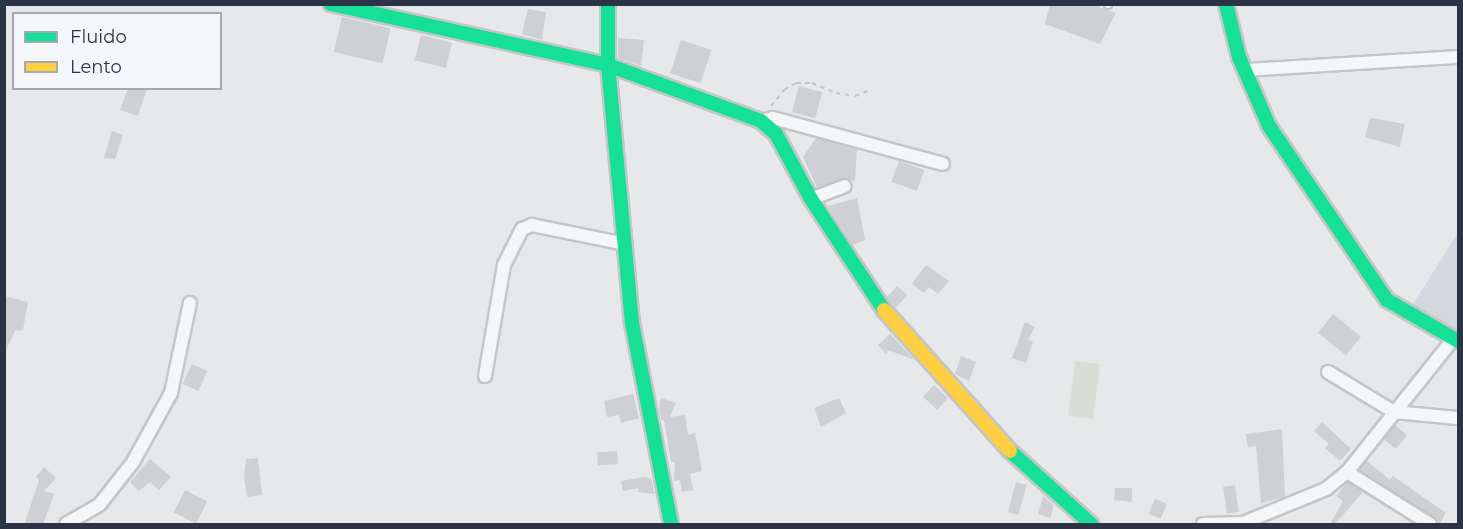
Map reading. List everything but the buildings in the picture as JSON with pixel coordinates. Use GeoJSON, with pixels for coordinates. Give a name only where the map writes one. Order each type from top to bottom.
{"type":"FeatureCollection","features":[{"type":"Feature","properties":{"kind":"street"},"geometry":{"type":"LineString","coordinates":[[331,4],[608,65],[761,121],[776,134],[811,199],[876,301],[1017,459],[1091,525]]}},
{"type":"Feature","properties":{"kind":"street"},"geometry":{"type":"LineString","coordinates":[[608,4],[608,65],[632,323],[671,525]]}},
{"type":"Feature","properties":{"kind":"street"},"geometry":{"type":"LineString","coordinates":[[1203,525],[1243,523],[1326,489],[1347,472],[1394,412],[1456,340],[1387,300],[1269,126],[1245,70],[1226,4]]}},
{"type":"Feature","properties":{"kind":"street"},"geometry":{"type":"LineString","coordinates":[[1245,70],[1458,57]]}},
{"type":"Feature","properties":{"kind":"street"},"geometry":{"type":"LineString","coordinates":[[761,121],[773,118],[943,164]]}},
{"type":"Feature","properties":{"kind":"street"},"geometry":{"type":"LineString","coordinates":[[811,199],[845,186]]}},
{"type":"Feature","properties":{"kind":"street"},"geometry":{"type":"LineString","coordinates":[[485,376],[504,265],[522,229],[532,225],[625,244]]}},
{"type":"Feature","properties":{"kind":"street"},"geometry":{"type":"LineString","coordinates":[[66,525],[100,504],[133,462],[171,393],[189,303]]}},
{"type":"Feature","properties":{"kind":"street"},"geometry":{"type":"LineString","coordinates":[[1328,372],[1394,412],[1458,418]]}},
{"type":"Feature","properties":{"kind":"street"},"geometry":{"type":"LineString","coordinates":[[1347,472],[1430,525]]}},
{"type":"Feature","properties":{"kind":"path"},"geometry":{"type":"LineString","coordinates":[[761,121],[784,90],[796,83],[812,83],[836,93],[855,96],[870,90]]}},
{"type":"Feature","properties":{"kind":"shaded area"},"geometry":{"type":"Polygon","coordinates":[[[1458,233],[1458,335],[1413,304],[1458,233]]]}},
{"type":"Feature","properties":{"kind":"shaded area"},"geometry":{"type":"Polygon","coordinates":[[[1075,361],[1100,364],[1093,419],[1068,416],[1075,361]]]}},
{"type":"Feature","properties":{"kind":"traffic: fast"},"geometry":{"type":"LineString","coordinates":[[331,4],[608,65],[761,121],[776,134],[811,199],[884,310]]}},
{"type":"Feature","properties":{"kind":"traffic: fast"},"geometry":{"type":"LineString","coordinates":[[608,4],[608,65],[632,323],[671,524]]}},
{"type":"Feature","properties":{"kind":"traffic: fast"},"geometry":{"type":"LineString","coordinates":[[1226,4],[1239,57],[1269,126],[1387,300],[1458,341]]}},
{"type":"Feature","properties":{"kind":"traffic: fast"},"geometry":{"type":"LineString","coordinates":[[1010,451],[1091,524]]}},
{"type":"Feature","properties":{"kind":"traffic: slow"},"geometry":{"type":"LineString","coordinates":[[884,310],[1010,451]]}}]}
